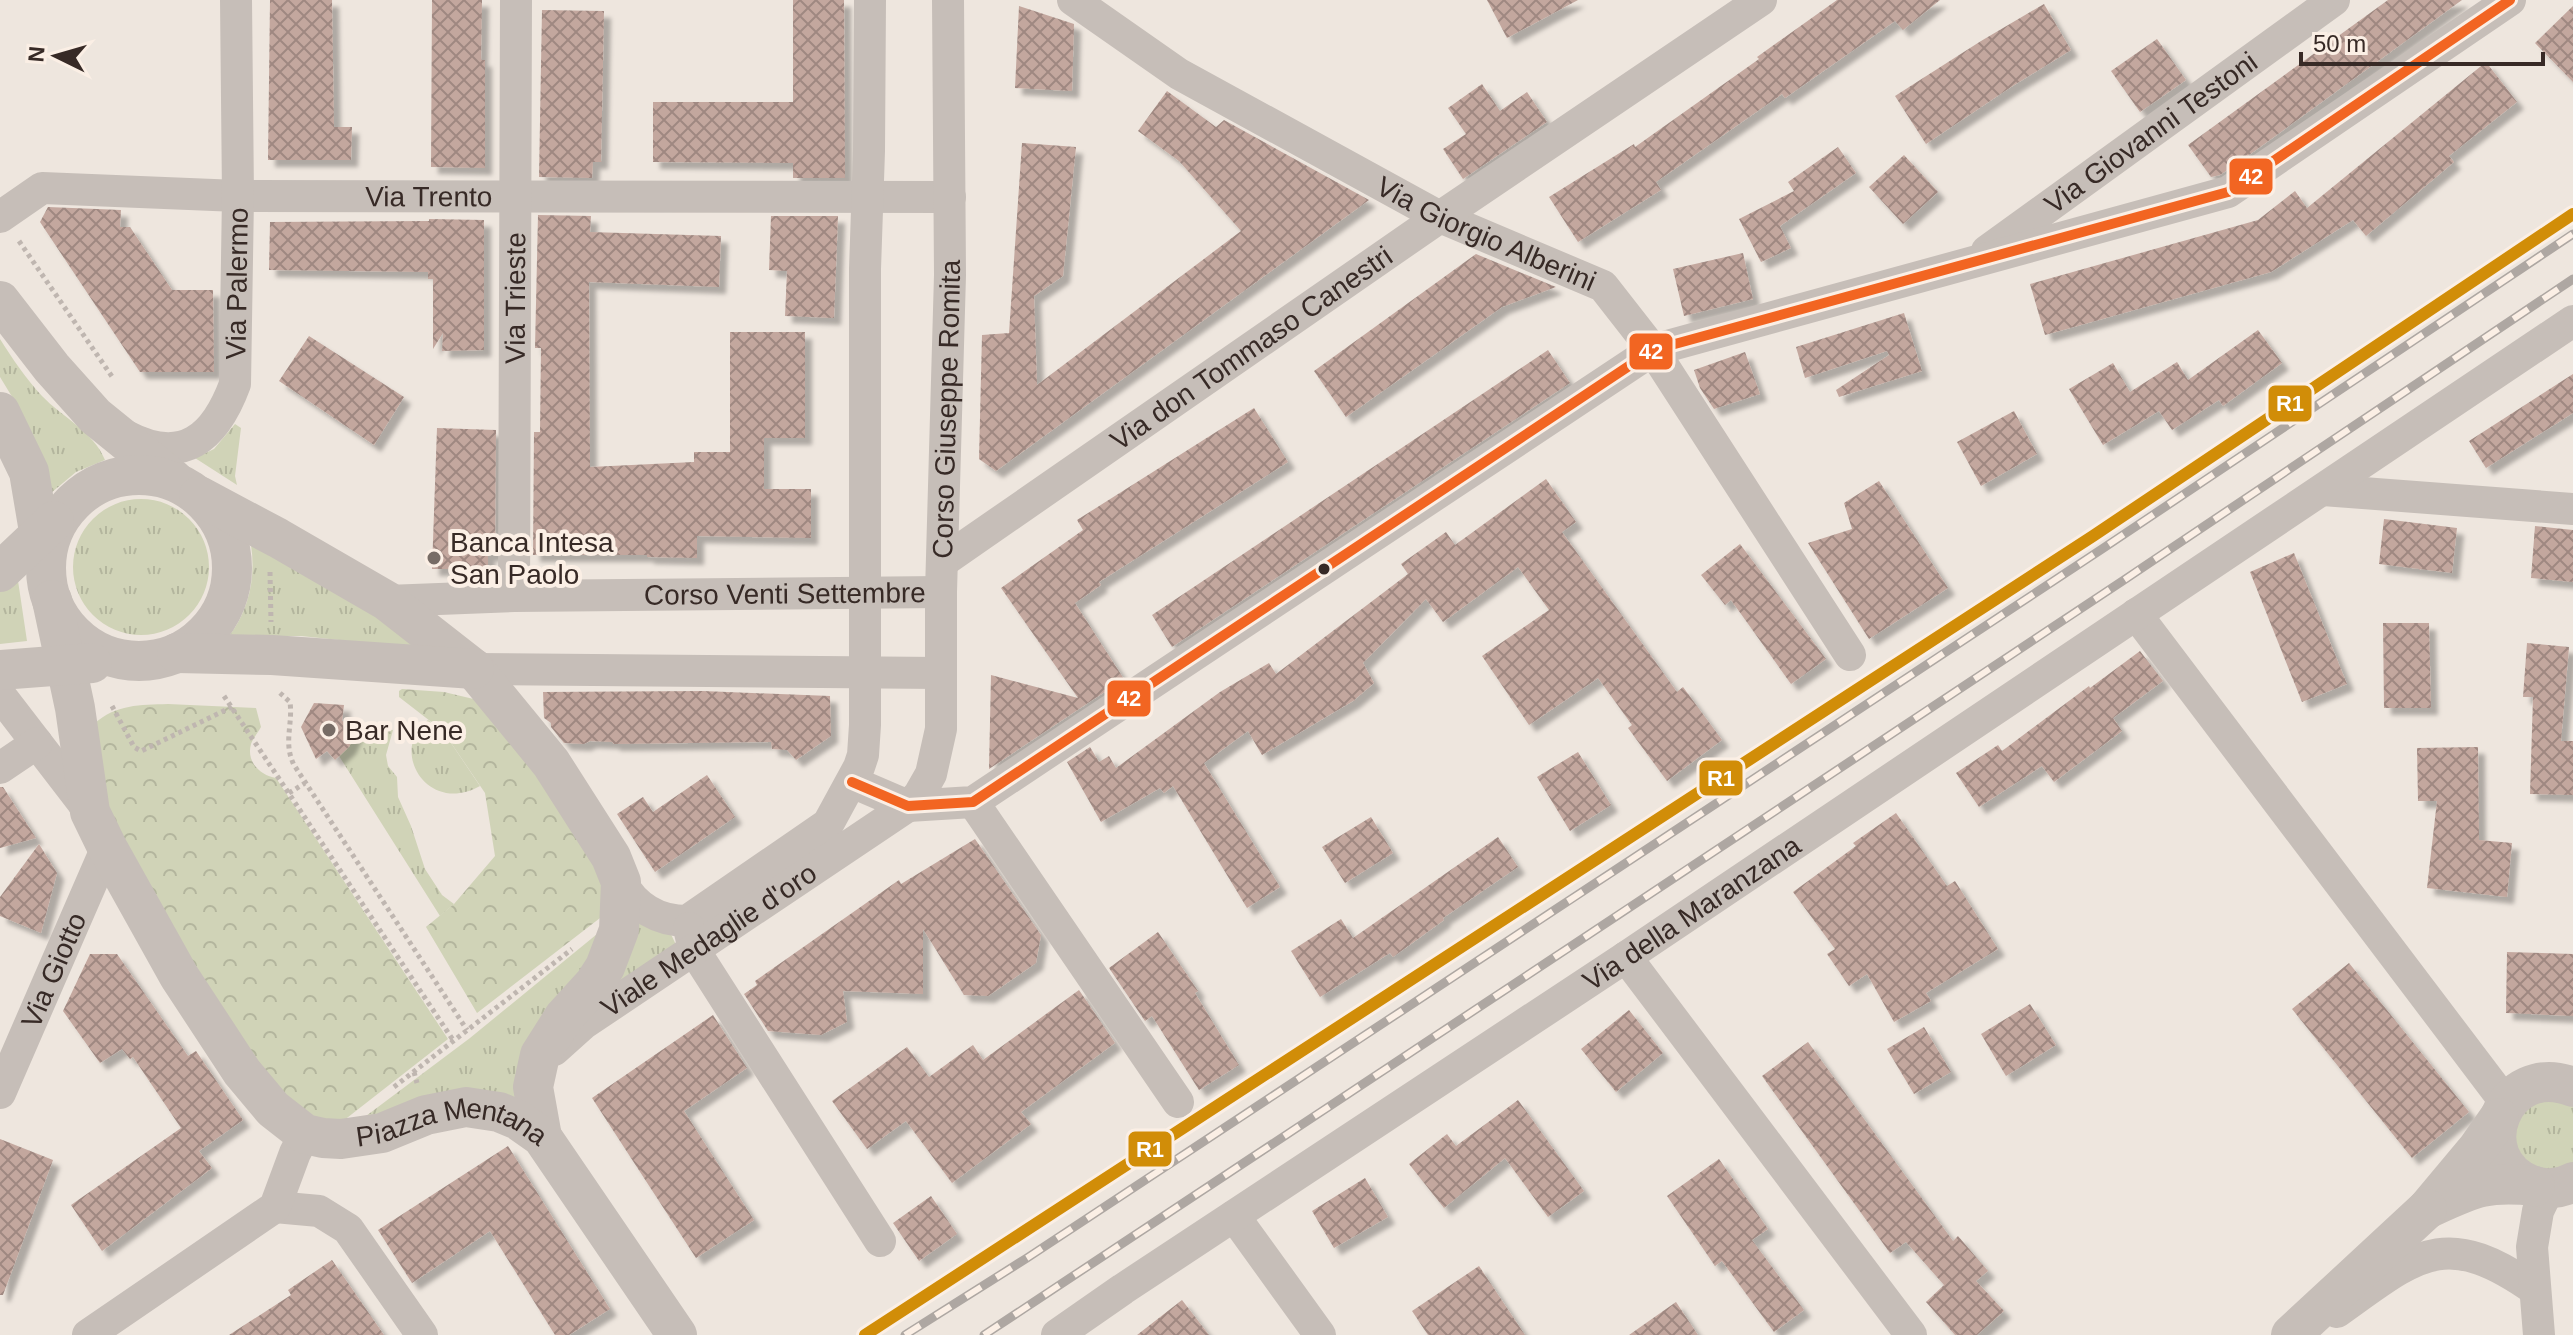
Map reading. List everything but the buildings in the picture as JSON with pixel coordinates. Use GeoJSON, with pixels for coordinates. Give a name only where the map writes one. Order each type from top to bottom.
{"type":"FeatureCollection","features":[{"type":"Feature","properties":{"kind":"street","name":"Via Palermo"},"geometry":{"type":"LineString","coordinates":[[95,416],[133,440],[150,446],[183,447],[198,440],[216,423],[235,384],[238,196],[236,0]]}},
{"type":"Feature","properties":{"kind":"street","name":"Via Trieste"},"geometry":{"type":"LineString","coordinates":[[514,596],[516,0]]}},
{"type":"Feature","properties":{"kind":"street"},"geometry":{"type":"LineString","coordinates":[[870,0],[865,269],[865,672],[863,755],[852,782],[908,806],[973,802],[1653,350],[2228,192],[2510,0]]}},
{"type":"Feature","properties":{"kind":"street","name":"Corso Giuseppe Romita"},"geometry":{"type":"LineString","coordinates":[[908,806],[925,785],[936,760],[941,729],[950,197],[948,0]]}},
{"type":"Feature","properties":{"kind":"street","name":"Via Giorgio Alberini"},"geometry":{"type":"LineString","coordinates":[[1073,0],[1179,74],[1440,217],[1603,286],[1653,350],[1850,655]]}},
{"type":"Feature","properties":{"kind":"street","name":"Via don Tommaso Canestri"},"geometry":{"type":"LineString","coordinates":[[942,577],[1440,217],[1761,0]]}},
{"type":"Feature","properties":{"kind":"street","name":"Via Giovanni Testoni"},"geometry":{"type":"LineString","coordinates":[[1968,264],[2334,0]]}},
{"type":"Feature","properties":{"kind":"street","name":"Via Trento"},"geometry":{"type":"LineString","coordinates":[[0,217],[42,188],[238,196],[868,197]]}},
{"type":"Feature","properties":{"kind":"street"},"geometry":{"type":"LineString","coordinates":[[868,197],[950,197]]}},
{"type":"Feature","properties":{"kind":"street"},"geometry":{"type":"LineString","coordinates":[[0,301],[52,368],[95,416],[216,515],[228,537],[232,562],[224,608],[193,644],[177,653],[159,659],[0,670]]}},
{"type":"Feature","properties":{"kind":"street","name":"Via della Maranzana"},"geometry":{"type":"LineString","coordinates":[[1057,1335],[2573,321]]}},
{"type":"Feature","properties":{"kind":"street","name":"Piazza Mentana"},"geometry":{"type":"LineString","coordinates":[[0,412],[29,472],[45,570],[98,830]]}},
{"type":"Feature","properties":{"kind":"street"},"geometry":{"type":"LineString","coordinates":[[131,661],[103,654],[87,645],[66,625],[45,570],[74,501],[94,486],[119,477],[152,475],[188,489]]}},
{"type":"Feature","properties":{"kind":"street","name":"Piazza Mentana"},"geometry":{"type":"LineString","coordinates":[[188,489],[387,601],[474,669],[551,763],[607,850],[621,882],[619,930],[594,984],[564,1017],[540,1055],[534,1079],[534,1096],[542,1137]]}},
{"type":"Feature","properties":{"kind":"street"},"geometry":{"type":"LineString","coordinates":[[2323,490],[2573,509]]}},
{"type":"Feature","properties":{"kind":"street"},"geometry":{"type":"LineString","coordinates":[[0,572],[45,570]]}},
{"type":"Feature","properties":{"kind":"street","name":"Corso Venti Settembre"},"geometry":{"type":"LineString","coordinates":[[387,601],[514,596],[865,593],[942,577]]}},
{"type":"Feature","properties":{"kind":"street"},"geometry":{"type":"LineString","coordinates":[[2136,614],[2502,1111],[2497,1145],[2510,1171],[2552,1186]]}},
{"type":"Feature","properties":{"kind":"street"},"geometry":{"type":"LineString","coordinates":[[177,653],[272,655],[474,669],[940,673]]}},
{"type":"Feature","properties":{"kind":"street","name":"Piazza Mentana"},"geometry":{"type":"LineString","coordinates":[[0,695],[98,830],[179,976],[242,1072],[273,1109],[305,1134],[341,1139],[372,1135],[426,1115],[466,1107],[499,1112],[518,1120],[542,1137]]}},
{"type":"Feature","properties":{"kind":"street"},"geometry":{"type":"LineString","coordinates":[[0,768],[37,743]]}},
{"type":"Feature","properties":{"kind":"street","name":"Viale Medaglie d'oro"},"geometry":{"type":"LineString","coordinates":[[534,1096],[542,1066],[566,1038],[828,824],[852,782]]}},
{"type":"Feature","properties":{"kind":"street"},"geometry":{"type":"LineString","coordinates":[[973,802],[1178,1102]]}},
{"type":"Feature","properties":{"kind":"street","name":"Viale Medaglie d'oro"},"geometry":{"type":"LineString","coordinates":[[691,935],[908,806]]}},
{"type":"Feature","properties":{"kind":"street","name":"Via Giotto"},"geometry":{"type":"LineString","coordinates":[[0,1093],[98,830]]}},
{"type":"Feature","properties":{"kind":"street","name":"Viale Medaglie d'oro"},"geometry":{"type":"LineString","coordinates":[[621,882],[633,901],[691,935]]}},
{"type":"Feature","properties":{"kind":"street"},"geometry":{"type":"LineString","coordinates":[[691,935],[880,1241]]}},
{"type":"Feature","properties":{"kind":"street"},"geometry":{"type":"LineString","coordinates":[[1626,957],[1911,1335]]}},
{"type":"Feature","properties":{"kind":"street"},"geometry":{"type":"LineString","coordinates":[[2291,1335],[2427,1209],[2478,1148],[2519,1090],[2535,1083],[2553,1081],[2572,1086]]}},
{"type":"Feature","properties":{"kind":"street"},"geometry":{"type":"LineString","coordinates":[[88,1335],[275,1207],[305,1134]]}},
{"type":"Feature","properties":{"kind":"street"},"geometry":{"type":"LineString","coordinates":[[542,1137],[677,1335]]}},
{"type":"Feature","properties":{"kind":"street"},"geometry":{"type":"LineString","coordinates":[[2427,1209],[2471,1188],[2489,1184],[2552,1186]]}},
{"type":"Feature","properties":{"kind":"street"},"geometry":{"type":"LineString","coordinates":[[2539,1335],[2532,1263],[2534,1229],[2538,1211],[2552,1186]]}},
{"type":"Feature","properties":{"kind":"street"},"geometry":{"type":"LineString","coordinates":[[275,1207],[319,1211],[348,1229],[422,1335]]}},
{"type":"Feature","properties":{"kind":"street"},"geometry":{"type":"LineString","coordinates":[[1234,1216],[1320,1335]]}},
{"type":"Feature","properties":{"kind":"street"},"geometry":{"type":"LineString","coordinates":[[2306,1335],[2405,1267],[2442,1253],[2461,1253],[2484,1259],[2504,1268],[2534,1289]]}},
{"type":"Feature","properties":{"kind":"path"},"geometry":{"type":"LineString","coordinates":[[270,572],[271,635]]}},
{"type":"Feature","properties":{"kind":"path"},"geometry":{"type":"LineString","coordinates":[[273,686],[290,702],[289,754],[305,783],[467,1030]]}},
{"type":"Feature","properties":{"kind":"path"},"geometry":{"type":"LineString","coordinates":[[224,696],[453,1040]]}},
{"type":"Feature","properties":{"kind":"path"},"geometry":{"type":"LineString","coordinates":[[104,706],[114,706],[134,747],[141,751],[232,707]]}},
{"type":"Feature","properties":{"kind":"path"},"geometry":{"type":"LineString","coordinates":[[289,793],[305,783]]}},
{"type":"Feature","properties":{"kind":"path"},"geometry":{"type":"LineString","coordinates":[[414,1072],[574,948]]}},
{"type":"Feature","properties":{"kind":"green space"},"geometry":{"type":"Polygon","coordinates":[[[0,339],[36,389],[86,433],[105,460],[76,472],[51,493],[14,400],[0,377],[0,339]]]}},
{"type":"Feature","properties":{"kind":"green space"},"geometry":{"type":"Polygon","coordinates":[[[235,424],[241,428],[235,476],[237,485],[195,458],[214,449],[235,424]]]}},
{"type":"Feature","properties":{"kind":"green space"},"geometry":{"type":"Polygon","coordinates":[[[141,499],[167,504],[189,519],[204,541],[209,567],[204,593],[189,615],[167,630],[141,635],[115,630],[93,615],[78,593],[73,567],[78,541],[93,519],[115,504],[141,499]]]}},
{"type":"Feature","properties":{"kind":"green space"},"geometry":{"type":"Polygon","coordinates":[[[251,545],[347,594],[416,648],[301,636],[229,636],[242,615],[249,593],[251,545]]]}},
{"type":"Feature","properties":{"kind":"green space"},"geometry":{"type":"Polygon","coordinates":[[[17,574],[27,641],[0,644],[0,588],[17,574]]]}},
{"type":"Feature","properties":{"kind":"green space"},"geometry":{"type":"Polygon","coordinates":[[[402,689],[444,692],[482,701],[581,832],[613,908],[477,1013],[426,927],[454,904],[495,856],[485,793],[443,731],[399,697],[402,689]]]}},
{"type":"Feature","properties":{"kind":"green space"},"geometry":{"type":"Polygon","coordinates":[[[168,704],[256,708],[261,727],[251,744],[252,762],[260,771],[276,778],[448,1039],[329,1132],[298,1123],[94,810],[94,724],[120,709],[168,704]]]}},
{"type":"Feature","properties":{"kind":"green space"},"geometry":{"type":"Polygon","coordinates":[[[428,720],[443,731],[480,786],[461,793],[444,792],[430,786],[419,775],[413,762],[412,747],[417,732],[428,720]]]}},
{"type":"Feature","properties":{"kind":"green space"},"geometry":{"type":"Polygon","coordinates":[[[357,723],[393,730],[386,755],[388,766],[397,777],[398,797],[425,869],[442,895],[454,904],[440,916],[339,756],[353,740],[357,723]]]}},
{"type":"Feature","properties":{"kind":"green space"},"geometry":{"type":"Polygon","coordinates":[[[619,916],[519,1119],[338,1137],[470,1038],[619,916]]]}},
{"type":"Feature","properties":{"kind":"green space"},"geometry":{"type":"Polygon","coordinates":[[[632,920],[669,930],[677,947],[612,987],[632,920]]]}},
{"type":"Feature","properties":{"kind":"green space"},"geometry":{"type":"Polygon","coordinates":[[[2540,1100],[2564,1102],[2573,1107],[2573,1163],[2553,1171],[2530,1166],[2516,1147],[2515,1123],[2521,1113],[2540,1100]]]}},
{"type":"Feature","properties":{"kind":"railway"},"geometry":{"type":"LineString","coordinates":[[865,1335],[2093,536],[2573,214]]}},
{"type":"Feature","properties":{"kind":"railway"},"geometry":{"type":"LineString","coordinates":[[905,1335],[1027,1258],[2102,549],[2573,234]]}},
{"type":"Feature","properties":{"kind":"railway"},"geometry":{"type":"LineString","coordinates":[[984,1335],[2573,279]]}},
{"type":"Feature","properties":{"kind":"transit line","name":"42"},"geometry":{"type":"LineString","coordinates":[[852,782],[908,806],[973,802],[1653,350],[2228,192],[2510,0]]}},
{"type":"Feature","properties":{"kind":"transit line","name":"R1"},"geometry":{"type":"LineString","coordinates":[[865,1335],[2093,536],[2573,214]]}},
{"type":"Feature","properties":{"kind":"place","name":"Banca Intesa San Paolo"},"geometry":{"type":"Point","coordinates":[434,558]}},
{"type":"Feature","properties":{"kind":"place","name":"Bar Nene"},"geometry":{"type":"Point","coordinates":[329,730]}}]}
